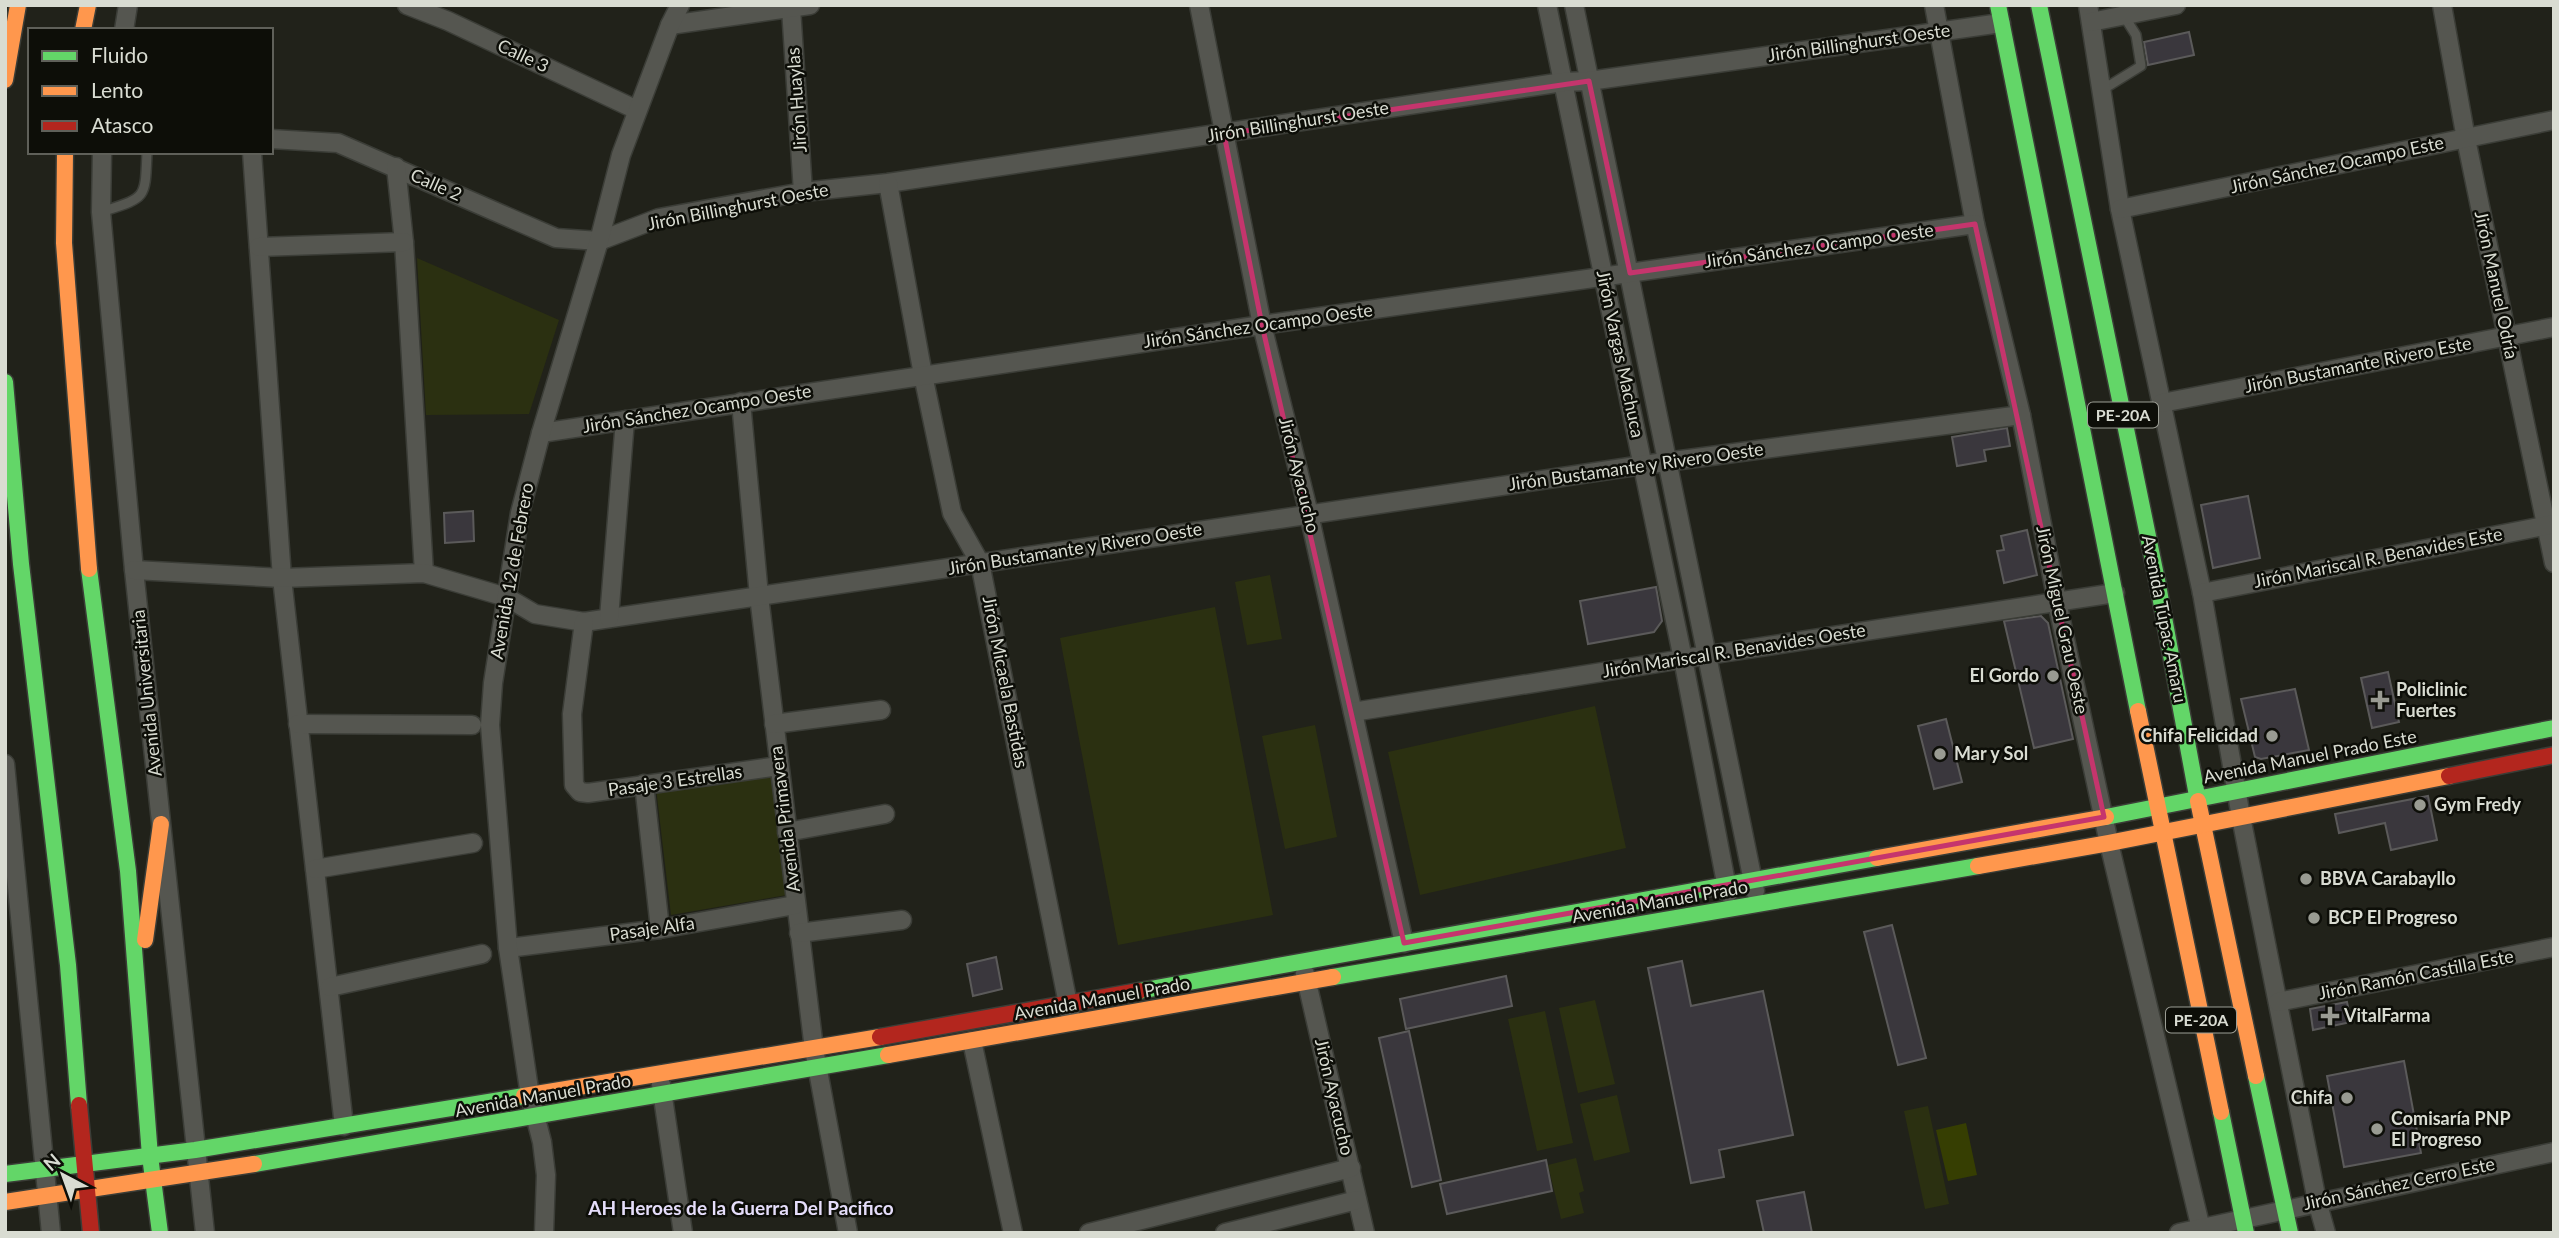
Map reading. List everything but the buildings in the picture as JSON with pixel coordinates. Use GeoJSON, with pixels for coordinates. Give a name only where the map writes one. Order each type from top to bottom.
{"type":"FeatureCollection","features":[{"type":"Feature","properties":{"kind":"main road"},"geometry":{"type":"LineString","coordinates":[[5,80],[18,5]]}},
{"type":"Feature","properties":{"kind":"main road"},"geometry":{"type":"LineString","coordinates":[[83,28],[88,5]]}},
{"type":"Feature","properties":{"kind":"main road","name":"Avenida Túpac Amaru"},"geometry":{"type":"LineString","coordinates":[[2039,5],[2158,585],[2203,826],[2291,1233]]}},
{"type":"Feature","properties":{"kind":"main road","name":"PE-20A"},"geometry":{"type":"LineString","coordinates":[[2000,14],[2162,834],[2245,1225]]}},
{"type":"Feature","properties":{"kind":"main road"},"geometry":{"type":"LineString","coordinates":[[65,154],[64,243],[89,566],[128,872],[150,1156],[160,1233]]}},
{"type":"Feature","properties":{"kind":"main road"},"geometry":{"type":"LineString","coordinates":[[5,382],[21,564],[68,965],[83,1164],[92,1233]]}},
{"type":"Feature","properties":{"kind":"main road","name":"Avenida Manuel Prado Este"},"geometry":{"type":"LineString","coordinates":[[2198,799],[2554,727]]}},
{"type":"Feature","properties":{"kind":"main road"},"geometry":{"type":"LineString","coordinates":[[2203,826],[2554,755]]}},
{"type":"Feature","properties":{"kind":"main road","name":"Avenida Manuel Prado"},"geometry":{"type":"LineString","coordinates":[[5,1174],[195,1150],[814,1049],[2198,799]]}},
{"type":"Feature","properties":{"kind":"main road"},"geometry":{"type":"LineString","coordinates":[[137,994],[161,824]]}},
{"type":"Feature","properties":{"kind":"main road","name":"Avenida Manuel Prado"},"geometry":{"type":"LineString","coordinates":[[5,1202],[199,1174],[663,1095],[2203,826]]}},
{"type":"Feature","properties":{"kind":"street"},"geometry":{"type":"LineString","coordinates":[[124,28],[128,5]]}},
{"type":"Feature","properties":{"kind":"street","name":"Calle 3"},"geometry":{"type":"LineString","coordinates":[[407,5],[450,13],[637,110]]}},
{"type":"Feature","properties":{"kind":"street","name":"Avenida 12 de Febrero"},"geometry":{"type":"LineString","coordinates":[[544,1233],[546,1175],[542,1142],[530,1096],[508,948],[490,725],[493,684],[520,513],[541,433],[599,241],[621,155],[680,5]]}},
{"type":"Feature","properties":{"kind":"street"},"geometry":{"type":"LineString","coordinates":[[670,25],[810,5]]}},
{"type":"Feature","properties":{"kind":"street","name":"Jirón Ayacucho"},"geometry":{"type":"LineString","coordinates":[[1199,5],[1262,325],[1309,514],[1404,943]]}},
{"type":"Feature","properties":{"kind":"street","name":"Jirón Vargas Machuca"},"geometry":{"type":"LineString","coordinates":[[1547,5],[1683,659],[1731,909]]}},
{"type":"Feature","properties":{"kind":"street","name":"Jirón Vargas Machuca"},"geometry":{"type":"LineString","coordinates":[[1573,5],[1630,273],[1757,904]]}},
{"type":"Feature","properties":{"kind":"street","name":"Jirón Miguel Grau Oeste"},"geometry":{"type":"LineString","coordinates":[[1934,5],[1975,224],[2021,415],[2057,602],[2109,843],[2201,1230]]}},
{"type":"Feature","properties":{"kind":"street"},"geometry":{"type":"LineString","coordinates":[[2176,5],[2124,16],[2090,14],[2120,209],[2202,593],[2241,817],[2317,1201],[2326,1233]]}},
{"type":"Feature","properties":{"kind":"street","name":"Jirón Manuel Odría"},"geometry":{"type":"LineString","coordinates":[[2442,5],[2466,139],[2550,525],[2554,563]]}},
{"type":"Feature","properties":{"kind":"street","name":"Jirón Huaylas"},"geometry":{"type":"LineString","coordinates":[[791,8],[803,192]]}},
{"type":"Feature","properties":{"kind":"street","name":"Jirón Billinghurst Oeste"},"geometry":{"type":"LineString","coordinates":[[599,241],[659,219],[803,192],[888,183],[1563,82],[1590,81],[1939,32],[2000,14]]}},
{"type":"Feature","properties":{"kind":"street","name":"Jirón Sánchez Ocampo Este"},"geometry":{"type":"LineString","coordinates":[[2120,209],[2554,120]]}},
{"type":"Feature","properties":{"kind":"street","name":"Calle 2"},"geometry":{"type":"LineString","coordinates":[[273,139],[338,144],[556,238],[599,241]]}},
{"type":"Feature","properties":{"kind":"street","name":"Avenida Universitaria"},"geometry":{"type":"LineString","coordinates":[[102,154],[101,212],[135,570],[205,1233]]}},
{"type":"Feature","properties":{"kind":"street"},"geometry":{"type":"LineString","coordinates":[[252,154],[282,578],[344,1126]]}},
{"type":"Feature","properties":{"kind":"street"},"geometry":{"type":"LineString","coordinates":[[396,167],[404,242],[424,573]]}},
{"type":"Feature","properties":{"kind":"street","name":"Jirón Micaela Bastidas"},"geometry":{"type":"LineString","coordinates":[[888,183],[923,375],[952,513],[980,563],[1071,1024]]}},
{"type":"Feature","properties":{"kind":"street","name":"Jirón Sánchez Ocampo Oeste"},"geometry":{"type":"LineString","coordinates":[[541,433],[1262,325],[1975,224]]}},
{"type":"Feature","properties":{"kind":"street"},"geometry":{"type":"LineString","coordinates":[[259,247],[404,242]]}},
{"type":"Feature","properties":{"kind":"street","name":"Jirón Bustamante Rivero Este"},"geometry":{"type":"LineString","coordinates":[[2162,403],[2554,327]]}},
{"type":"Feature","properties":{"kind":"street","name":"Avenida Primavera"},"geometry":{"type":"LineString","coordinates":[[741,402],[759,596],[795,905],[817,1068],[848,1233]]}},
{"type":"Feature","properties":{"kind":"street","name":"Jirón Bustamante y Rivero Oeste"},"geometry":{"type":"LineString","coordinates":[[135,570],[282,578],[424,573],[506,597],[535,614],[584,622],[1643,465],[2021,415]]}},
{"type":"Feature","properties":{"kind":"street"},"geometry":{"type":"LineString","coordinates":[[609,618],[625,420]]}},
{"type":"Feature","properties":{"kind":"street","name":"Jirón Mariscal R. Benavides Este"},"geometry":{"type":"LineString","coordinates":[[2202,593],[2550,525]]}},
{"type":"Feature","properties":{"kind":"street","name":"Jirón Mariscal R. Benavides Oeste"},"geometry":{"type":"LineString","coordinates":[[1353,712],[2115,593]]}},
{"type":"Feature","properties":{"kind":"street","name":"Pasaje 3 Estrellas"},"geometry":{"type":"LineString","coordinates":[[584,622],[572,714],[574,785],[580,792],[779,766]]}},
{"type":"Feature","properties":{"kind":"street"},"geometry":{"type":"LineString","coordinates":[[774,724],[881,710]]}},
{"type":"Feature","properties":{"kind":"street"},"geometry":{"type":"LineString","coordinates":[[298,724],[472,725]]}},
{"type":"Feature","properties":{"kind":"street"},"geometry":{"type":"LineString","coordinates":[[5,764],[51,1233]]}},
{"type":"Feature","properties":{"kind":"street"},"geometry":{"type":"LineString","coordinates":[[644,784],[660,929]]}},
{"type":"Feature","properties":{"kind":"street"},"geometry":{"type":"LineString","coordinates":[[787,832],[885,814]]}},
{"type":"Feature","properties":{"kind":"street"},"geometry":{"type":"LineString","coordinates":[[315,869],[473,843]]}},
{"type":"Feature","properties":{"kind":"street","name":"Pasaje Alfa"},"geometry":{"type":"LineString","coordinates":[[508,948],[660,929],[795,905]]}},
{"type":"Feature","properties":{"kind":"street"},"geometry":{"type":"LineString","coordinates":[[799,933],[902,920]]}},
{"type":"Feature","properties":{"kind":"street","name":"Jirón Ramón Castilla Este"},"geometry":{"type":"LineString","coordinates":[[2278,1002],[2554,947]]}},
{"type":"Feature","properties":{"kind":"street"},"geometry":{"type":"LineString","coordinates":[[330,987],[482,954]]}},
{"type":"Feature","properties":{"kind":"street","name":"Jirón Ayacucho"},"geometry":{"type":"LineString","coordinates":[[1302,961],[1365,1233]]}},
{"type":"Feature","properties":{"kind":"street"},"geometry":{"type":"LineString","coordinates":[[972,1041],[1013,1233]]}},
{"type":"Feature","properties":{"kind":"street"},"geometry":{"type":"LineString","coordinates":[[660,1074],[678,1232]]}},
{"type":"Feature","properties":{"kind":"street","name":"Jirón Sánchez Cerro Este"},"geometry":{"type":"LineString","coordinates":[[2179,1233],[2245,1225],[2285,1208],[2554,1152]]}},
{"type":"Feature","properties":{"kind":"street"},"geometry":{"type":"LineString","coordinates":[[1089,1233],[1351,1168]]}},
{"type":"Feature","properties":{"kind":"street"},"geometry":{"type":"LineString","coordinates":[[1225,1233],[1357,1200]]}},
{"type":"Feature","properties":{"kind":"lane"},"geometry":{"type":"LineString","coordinates":[[2102,90],[2141,66],[2136,35],[2124,16]]}},
{"type":"Feature","properties":{"kind":"lane"},"geometry":{"type":"LineString","coordinates":[[101,212],[141,197],[146,189],[147,154]]}},
{"type":"Feature","properties":{"kind":"highlighted area"},"geometry":{"type":"Polygon","coordinates":[[[1589,81],[1630,273],[1975,224],[2104,817],[1404,943],[1262,325],[1224,134],[1589,81]]]}},
{"type":"Feature","properties":{"kind":"shaded area"},"geometry":{"type":"Polygon","coordinates":[[[417,258],[559,320],[529,414],[426,415],[417,258]]]}},
{"type":"Feature","properties":{"kind":"shaded area"},"geometry":{"type":"Polygon","coordinates":[[[1270,575],[1282,639],[1247,645],[1235,582],[1270,575]]]}},
{"type":"Feature","properties":{"kind":"shaded area"},"geometry":{"type":"Polygon","coordinates":[[[1215,607],[1273,915],[1118,945],[1060,638],[1215,607]]]}},
{"type":"Feature","properties":{"kind":"shaded area"},"geometry":{"type":"Polygon","coordinates":[[[1595,706],[1626,848],[1420,895],[1388,752],[1595,706]]]}},
{"type":"Feature","properties":{"kind":"shaded area"},"geometry":{"type":"Polygon","coordinates":[[[1315,725],[1337,837],[1285,849],[1262,736],[1315,725]]]}},
{"type":"Feature","properties":{"kind":"shaded area"},"geometry":{"type":"Polygon","coordinates":[[[775,772],[787,895],[671,915],[656,788],[775,772]]]}},
{"type":"Feature","properties":{"kind":"shaded area"},"geometry":{"type":"Polygon","coordinates":[[[1595,1000],[1615,1084],[1578,1093],[1559,1008],[1595,1000]]]}},
{"type":"Feature","properties":{"kind":"shaded area"},"geometry":{"type":"Polygon","coordinates":[[[1545,1011],[1573,1143],[1537,1151],[1508,1019],[1545,1011]]]}},
{"type":"Feature","properties":{"kind":"shaded area"},"geometry":{"type":"Polygon","coordinates":[[[1617,1095],[1630,1152],[1594,1161],[1580,1104],[1617,1095]]]}},
{"type":"Feature","properties":{"kind":"shaded area"},"geometry":{"type":"Polygon","coordinates":[[[1928,1106],[1949,1204],[1925,1209],[1904,1111],[1928,1106]]]}},
{"type":"Feature","properties":{"kind":"shaded area"},"geometry":{"type":"Polygon","coordinates":[[[1966,1123],[1977,1175],[1948,1181],[1936,1130],[1966,1123]]]}},
{"type":"Feature","properties":{"kind":"shaded area"},"geometry":{"type":"Polygon","coordinates":[[[1576,1158],[1584,1191],[1579,1193],[1584,1213],[1561,1219],[1548,1165],[1576,1158]]]}},
{"type":"Feature","properties":{"kind":"traffic: fast"},"geometry":{"type":"LineString","coordinates":[[1998,5],[2138,711]]}},
{"type":"Feature","properties":{"kind":"traffic: fast"},"geometry":{"type":"LineString","coordinates":[[2039,5],[2158,585],[2198,801]]}},
{"type":"Feature","properties":{"kind":"traffic: fast"},"geometry":{"type":"LineString","coordinates":[[5,382],[21,564],[68,965],[79,1105]]}},
{"type":"Feature","properties":{"kind":"traffic: fast"},"geometry":{"type":"LineString","coordinates":[[89,569],[128,871],[150,1156],[160,1233]]}},
{"type":"Feature","properties":{"kind":"traffic: fast"},"geometry":{"type":"LineString","coordinates":[[2106,817],[2554,728]]}},
{"type":"Feature","properties":{"kind":"traffic: fast"},"geometry":{"type":"LineString","coordinates":[[1139,991],[1877,858]]}},
{"type":"Feature","properties":{"kind":"traffic: fast"},"geometry":{"type":"LineString","coordinates":[[1333,977],[1978,866]]}},
{"type":"Feature","properties":{"kind":"traffic: fast"},"geometry":{"type":"LineString","coordinates":[[254,1164],[888,1055]]}},
{"type":"Feature","properties":{"kind":"traffic: fast"},"geometry":{"type":"LineString","coordinates":[[2256,1076],[2290,1233]]}},
{"type":"Feature","properties":{"kind":"traffic: fast"},"geometry":{"type":"LineString","coordinates":[[5,1174],[195,1150],[524,1096]]}},
{"type":"Feature","properties":{"kind":"traffic: fast"},"geometry":{"type":"LineString","coordinates":[[2221,1112],[2246,1233]]}},
{"type":"Feature","properties":{"kind":"traffic: slow"},"geometry":{"type":"LineString","coordinates":[[5,80],[18,5]]}},
{"type":"Feature","properties":{"kind":"traffic: slow"},"geometry":{"type":"LineString","coordinates":[[83,28],[88,5]]}},
{"type":"Feature","properties":{"kind":"traffic: slow"},"geometry":{"type":"LineString","coordinates":[[65,154],[64,243],[89,569]]}},
{"type":"Feature","properties":{"kind":"traffic: slow"},"geometry":{"type":"LineString","coordinates":[[2138,711],[2221,1112]]}},
{"type":"Feature","properties":{"kind":"traffic: slow"},"geometry":{"type":"LineString","coordinates":[[1978,866],[2449,776]]}},
{"type":"Feature","properties":{"kind":"traffic: slow"},"geometry":{"type":"LineString","coordinates":[[2198,801],[2256,1076]]}},
{"type":"Feature","properties":{"kind":"traffic: slow"},"geometry":{"type":"LineString","coordinates":[[1877,858],[2106,817]]}},
{"type":"Feature","properties":{"kind":"traffic: slow"},"geometry":{"type":"LineString","coordinates":[[145,940],[161,824]]}},
{"type":"Feature","properties":{"kind":"traffic: slow"},"geometry":{"type":"LineString","coordinates":[[888,1055],[1333,977]]}},
{"type":"Feature","properties":{"kind":"traffic: slow"},"geometry":{"type":"LineString","coordinates":[[524,1096],[880,1037]]}},
{"type":"Feature","properties":{"kind":"traffic: slow"},"geometry":{"type":"LineString","coordinates":[[5,1202],[254,1164]]}},
{"type":"Feature","properties":{"kind":"traffic: jam"},"geometry":{"type":"LineString","coordinates":[[2449,776],[2554,755]]}},
{"type":"Feature","properties":{"kind":"traffic: jam"},"geometry":{"type":"LineString","coordinates":[[880,1037],[1139,991]]}},
{"type":"Feature","properties":{"kind":"traffic: jam"},"geometry":{"type":"LineString","coordinates":[[79,1105],[91,1233]]}},
{"type":"Feature","properties":{"kind":"place","name":"El Gordo"},"geometry":{"type":"Point","coordinates":[2053,676]}},
{"type":"Feature","properties":{"kind":"place","name":"Policlinic Fuertes"},"geometry":{"type":"Point","coordinates":[2380,700]}},
{"type":"Feature","properties":{"kind":"place","name":"Chifa Felicidad"},"geometry":{"type":"Point","coordinates":[2272,736]}},
{"type":"Feature","properties":{"kind":"place","name":"Mar y Sol"},"geometry":{"type":"Point","coordinates":[1940,754]}},
{"type":"Feature","properties":{"kind":"place","name":"Gym Fredy"},"geometry":{"type":"Point","coordinates":[2420,805]}},
{"type":"Feature","properties":{"kind":"place","name":"BBVA Carabayllo"},"geometry":{"type":"Point","coordinates":[2306,879]}},
{"type":"Feature","properties":{"kind":"place","name":"BCP El Progreso"},"geometry":{"type":"Point","coordinates":[2314,918]}},
{"type":"Feature","properties":{"kind":"place","name":"VitalFarma"},"geometry":{"type":"Point","coordinates":[2330,1016]}},
{"type":"Feature","properties":{"kind":"place","name":"Chifa"},"geometry":{"type":"Point","coordinates":[2347,1098]}},
{"type":"Feature","properties":{"kind":"place","name":"Comisaría PNP El Progreso"},"geometry":{"type":"Point","coordinates":[2377,1129]}},
{"type":"Feature","properties":{"kind":"district","name":"AH Heroes de la Guerra Del Pacifico"},"geometry":{"type":"Point","coordinates":[741,1208]}}]}
